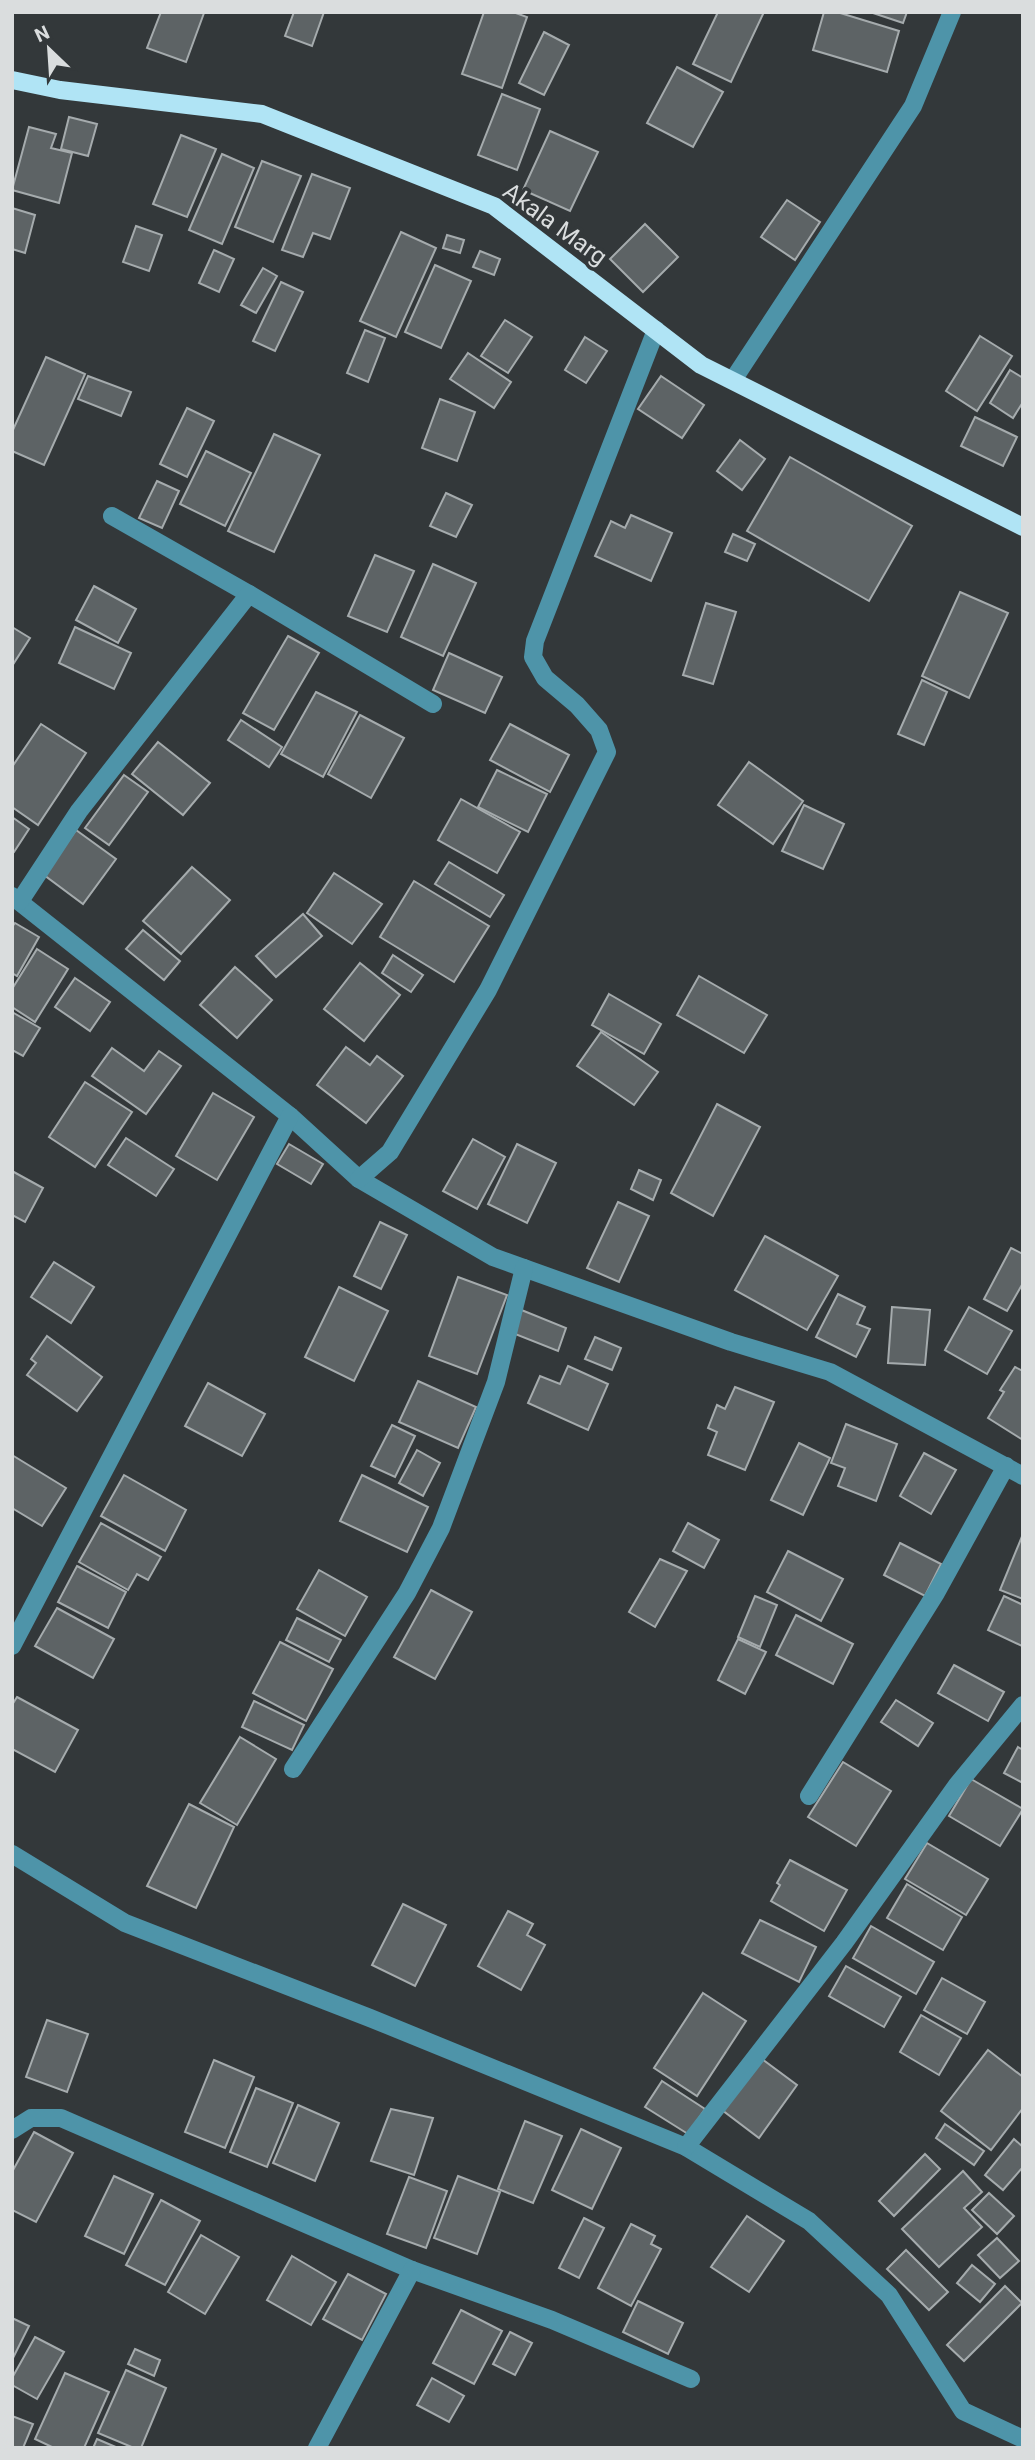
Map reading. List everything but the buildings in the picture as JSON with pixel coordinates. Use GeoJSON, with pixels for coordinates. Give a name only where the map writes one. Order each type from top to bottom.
{"type":"FeatureCollection","features":[{"type":"Feature","properties":{"kind":"main road","name":"Akala Marg"},"geometry":{"type":"LineString","coordinates":[[12,80],[60,90],[262,114],[494,206],[701,365],[1023,527]]}},
{"type":"Feature","properties":{"kind":"street"},"geometry":{"type":"LineString","coordinates":[[733,380],[913,106],[952,12]]}},
{"type":"Feature","properties":{"kind":"street"},"geometry":{"type":"LineString","coordinates":[[359,1179],[390,1152],[488,990],[607,752],[599,730],[577,705],[545,678],[533,657],[535,641],[656,330]]}},
{"type":"Feature","properties":{"kind":"street"},"geometry":{"type":"LineString","coordinates":[[112,516],[433,704]]}},
{"type":"Feature","properties":{"kind":"street"},"geometry":{"type":"LineString","coordinates":[[249,594],[79,811],[16,899],[290,1116],[359,1179],[493,1257],[731,1342],[830,1372],[1023,1476]]}},
{"type":"Feature","properties":{"kind":"street"},"geometry":{"type":"LineString","coordinates":[[12,1646],[290,1116]]}},
{"type":"Feature","properties":{"kind":"street"},"geometry":{"type":"LineString","coordinates":[[293,1769],[407,1594],[441,1528],[496,1382],[524,1268]]}},
{"type":"Feature","properties":{"kind":"street"},"geometry":{"type":"LineString","coordinates":[[809,1796],[936,1593],[1006,1466]]}},
{"type":"Feature","properties":{"kind":"street"},"geometry":{"type":"LineString","coordinates":[[686,2147],[844,1943],[957,1785],[1023,1705]]}},
{"type":"Feature","properties":{"kind":"street"},"geometry":{"type":"LineString","coordinates":[[12,1854],[125,1923],[370,2018],[686,2147],[809,2221],[889,2295],[963,2411],[1023,2440]]}},
{"type":"Feature","properties":{"kind":"street"},"geometry":{"type":"LineString","coordinates":[[12,2130],[31,2118],[61,2118],[412,2270],[552,2320],[691,2379]]}},
{"type":"Feature","properties":{"kind":"street"},"geometry":{"type":"LineString","coordinates":[[317,2448],[412,2270]]}}]}
